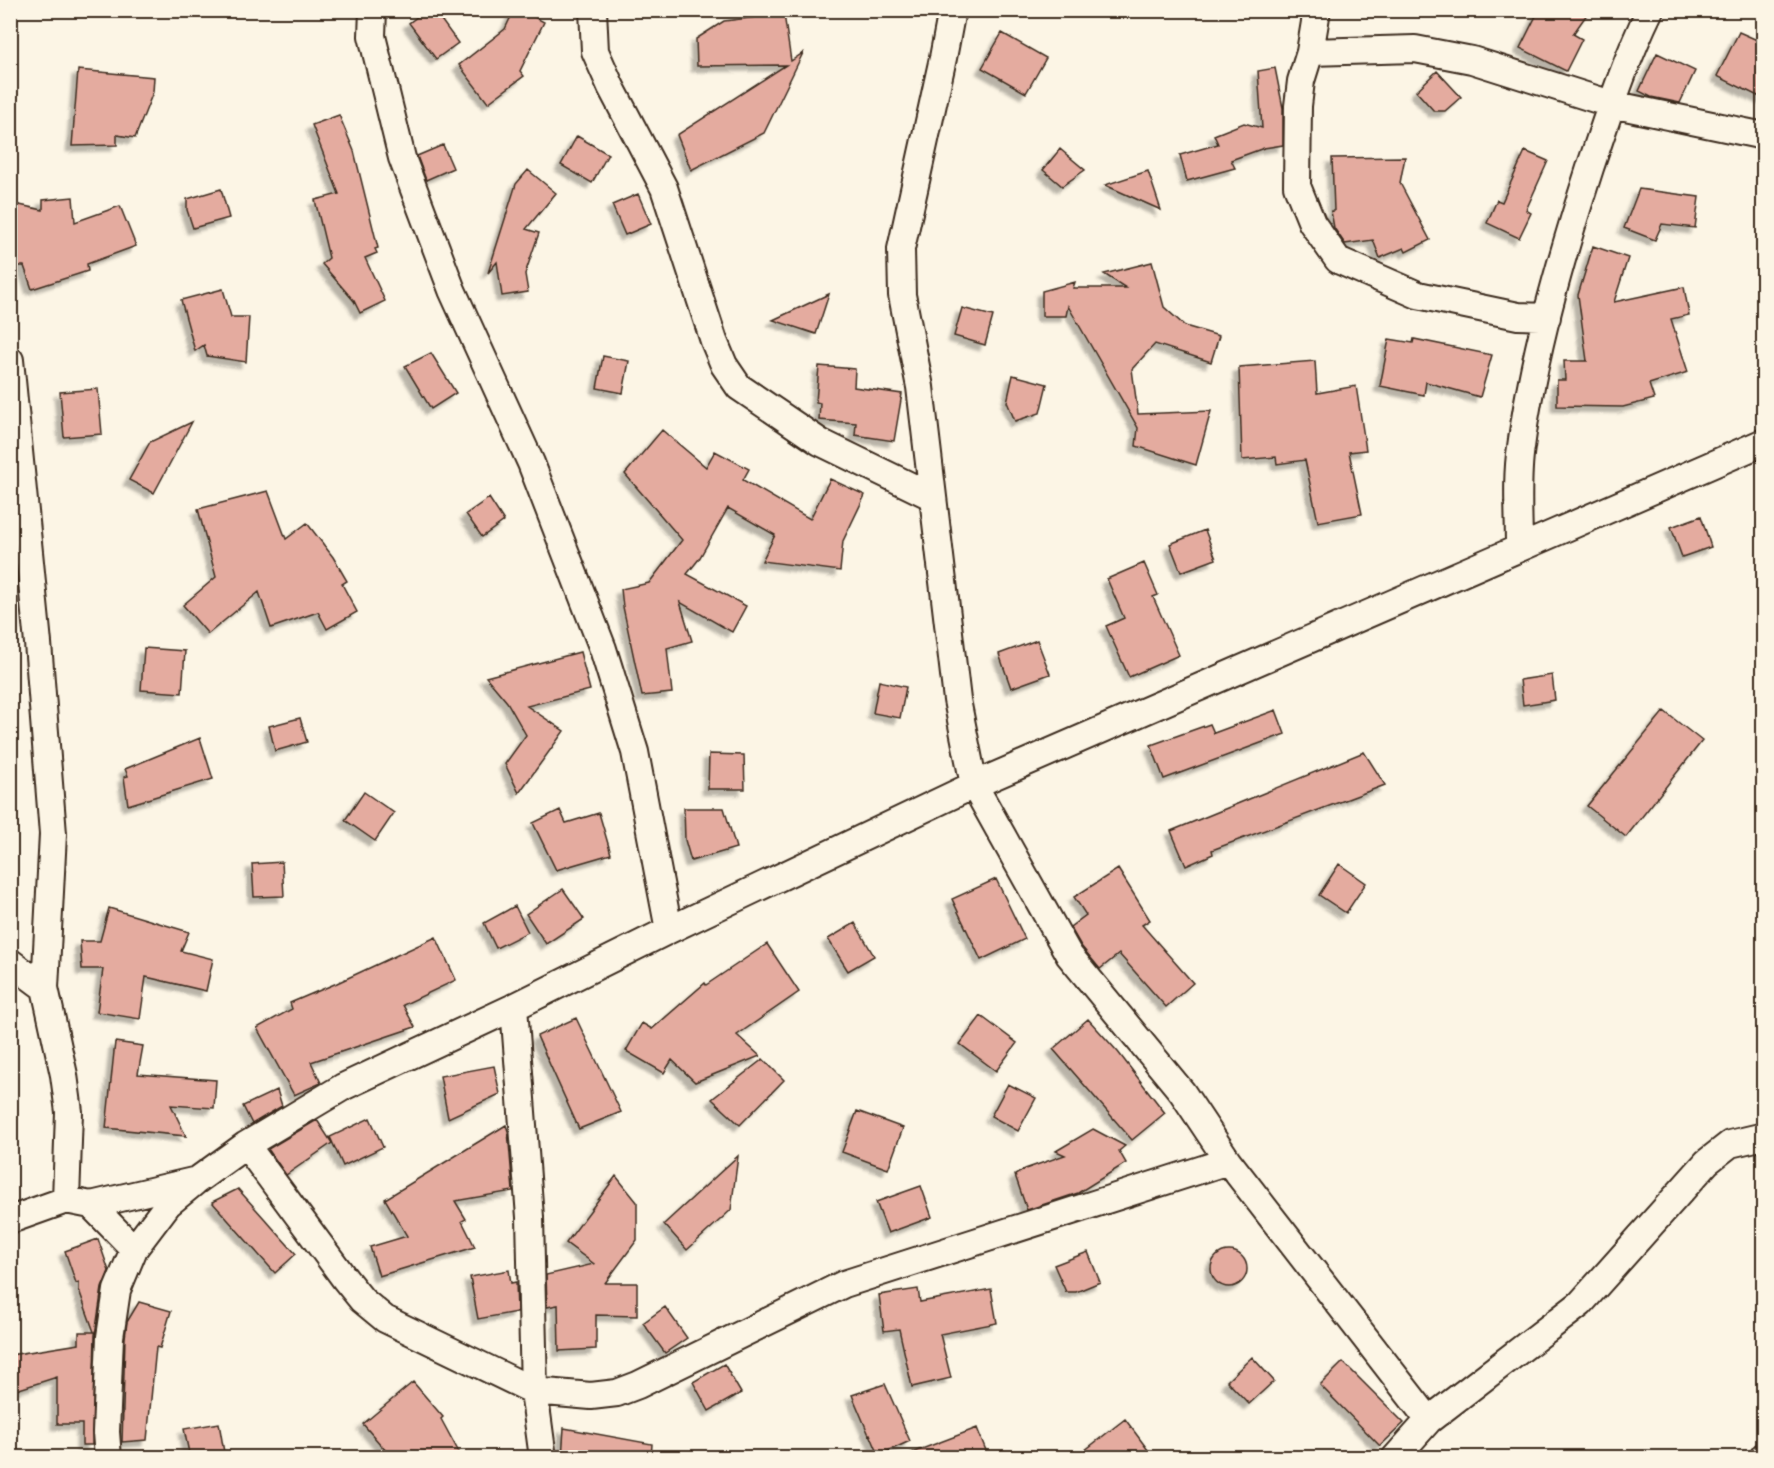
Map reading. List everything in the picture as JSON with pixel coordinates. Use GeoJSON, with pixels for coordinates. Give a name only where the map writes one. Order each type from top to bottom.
{"type":"FeatureCollection","features":[{"type":"Feature","properties":{"kind":"street"},"geometry":{"type":"LineString","coordinates":[[373,10],[372,36],[402,158],[452,290],[531,463],[603,649],[635,752],[669,930]]}},
{"type":"Feature","properties":{"kind":"street"},"geometry":{"type":"LineString","coordinates":[[593,10],[595,51],[611,87],[664,188],[714,341],[724,365],[739,387],[820,442],[933,497]]}},
{"type":"Feature","properties":{"kind":"street"},"geometry":{"type":"LineString","coordinates":[[952,10],[944,58],[901,249],[902,295],[920,387],[957,700],[974,785],[1069,955],[1182,1092],[1228,1161],[1429,1420]]}},
{"type":"Feature","properties":{"kind":"street"},"geometry":{"type":"LineString","coordinates":[[1317,10],[1298,106],[1297,186],[1312,223],[1338,260],[1418,295],[1518,316],[1547,317]]}},
{"type":"Feature","properties":{"kind":"street"},"geometry":{"type":"LineString","coordinates":[[1519,548],[1520,449],[1547,317],[1571,225],[1611,104],[1650,10]]}},
{"type":"Feature","properties":{"kind":"street"},"geometry":{"type":"LineString","coordinates":[[1310,52],[1415,49],[1472,60],[1611,104],[1764,136]]}},
{"type":"Feature","properties":{"kind":"street"},"geometry":{"type":"LineString","coordinates":[[10,360],[38,644],[52,834],[45,988],[64,1075],[79,1203],[134,1249]]}},
{"type":"Feature","properties":{"kind":"street"},"geometry":{"type":"LineString","coordinates":[[108,1458],[106,1432],[110,1337],[117,1290],[134,1249],[168,1204],[246,1145],[343,1087],[974,785],[1764,442]]}},
{"type":"Feature","properties":{"kind":"street"},"geometry":{"type":"LineString","coordinates":[[10,962],[45,988]]}},
{"type":"Feature","properties":{"kind":"street"},"geometry":{"type":"LineString","coordinates":[[514,1007],[530,1217],[534,1391],[543,1458]]}},
{"type":"Feature","properties":{"kind":"street"},"geometry":{"type":"LineString","coordinates":[[1395,1458],[1429,1420],[1580,1304],[1707,1162],[1730,1144],[1764,1136]]}},
{"type":"Feature","properties":{"kind":"street"},"geometry":{"type":"LineString","coordinates":[[246,1145],[362,1300],[386,1318],[534,1391],[591,1396],[617,1393],[844,1284],[1228,1161]]}},
{"type":"Feature","properties":{"kind":"street"},"geometry":{"type":"LineString","coordinates":[[10,1220],[79,1203],[196,1181]]}},
{"type":"Feature","properties":{"kind":"building"},"geometry":{"type":"Polygon","coordinates":[[[426,10],[434,10],[458,43],[436,59],[409,23],[426,10]]]}},
{"type":"Feature","properties":{"kind":"building"},"geometry":{"type":"Polygon","coordinates":[[[514,10],[521,10],[544,22],[520,71],[524,76],[488,103],[459,65],[505,29],[514,10]]]}},
{"type":"Feature","properties":{"kind":"building"},"geometry":{"type":"Polygon","coordinates":[[[1539,10],[1590,10],[1573,34],[1582,39],[1566,71],[1520,48],[1539,10]]]}},
{"type":"Feature","properties":{"kind":"building"},"geometry":{"type":"Polygon","coordinates":[[[784,14],[791,61],[803,53],[764,133],[691,170],[677,135],[786,65],[697,66],[696,39],[724,21],[784,14]]]}},
{"type":"Feature","properties":{"kind":"building"},"geometry":{"type":"Polygon","coordinates":[[[1739,32],[1764,43],[1764,99],[1717,76],[1739,32]]]}},
{"type":"Feature","properties":{"kind":"building"},"geometry":{"type":"Polygon","coordinates":[[[1002,33],[1046,58],[1026,93],[982,68],[1002,33]]]}},
{"type":"Feature","properties":{"kind":"building"},"geometry":{"type":"Polygon","coordinates":[[[1657,53],[1695,71],[1680,103],[1651,97],[1639,91],[1657,53]]]}},
{"type":"Feature","properties":{"kind":"building"},"geometry":{"type":"Polygon","coordinates":[[[1275,68],[1283,108],[1283,145],[1264,148],[1231,160],[1235,168],[1187,181],[1180,155],[1218,144],[1214,135],[1244,123],[1262,128],[1258,71],[1275,68]]]}},
{"type":"Feature","properties":{"kind":"building"},"geometry":{"type":"Polygon","coordinates":[[[78,70],[154,77],[153,92],[135,138],[117,135],[117,145],[72,146],[78,70]]]}},
{"type":"Feature","properties":{"kind":"building"},"geometry":{"type":"Polygon","coordinates":[[[1437,71],[1461,97],[1445,111],[1434,111],[1416,91],[1437,71]]]}},
{"type":"Feature","properties":{"kind":"building"},"geometry":{"type":"Polygon","coordinates":[[[339,115],[354,151],[378,248],[375,249],[377,253],[365,258],[385,301],[360,313],[354,301],[322,264],[329,258],[315,200],[339,194],[312,125],[339,115]]]}},
{"type":"Feature","properties":{"kind":"building"},"geometry":{"type":"Polygon","coordinates":[[[577,136],[608,154],[592,183],[561,165],[577,136]]]}},
{"type":"Feature","properties":{"kind":"building"},"geometry":{"type":"Polygon","coordinates":[[[443,145],[453,168],[426,180],[417,156],[443,145]]]}},
{"type":"Feature","properties":{"kind":"building"},"geometry":{"type":"Polygon","coordinates":[[[1060,149],[1085,170],[1062,186],[1043,170],[1060,149]]]}},
{"type":"Feature","properties":{"kind":"building"},"geometry":{"type":"Polygon","coordinates":[[[1525,151],[1548,161],[1526,210],[1531,213],[1519,238],[1487,223],[1497,200],[1502,202],[1525,151]]]}},
{"type":"Feature","properties":{"kind":"building"},"geometry":{"type":"Polygon","coordinates":[[[1405,157],[1400,183],[1430,240],[1406,252],[1404,248],[1380,258],[1373,240],[1345,244],[1334,228],[1331,211],[1334,211],[1332,158],[1405,157]]]}},
{"type":"Feature","properties":{"kind":"building"},"geometry":{"type":"Polygon","coordinates":[[[528,170],[556,193],[526,229],[539,233],[525,274],[528,292],[502,296],[497,262],[488,273],[516,184],[528,170]]]}},
{"type":"Feature","properties":{"kind":"building"},"geometry":{"type":"Polygon","coordinates":[[[1148,171],[1161,210],[1105,185],[1148,171]]]}},
{"type":"Feature","properties":{"kind":"building"},"geometry":{"type":"Polygon","coordinates":[[[221,189],[229,218],[193,228],[187,210],[187,199],[221,189]]]}},
{"type":"Feature","properties":{"kind":"building"},"geometry":{"type":"Polygon","coordinates":[[[1639,189],[1699,197],[1695,228],[1662,224],[1655,240],[1624,228],[1639,189]]]}},
{"type":"Feature","properties":{"kind":"building"},"geometry":{"type":"Polygon","coordinates":[[[638,194],[651,224],[625,235],[612,205],[638,194]]]}},
{"type":"Feature","properties":{"kind":"building"},"geometry":{"type":"Polygon","coordinates":[[[73,197],[75,222],[120,206],[136,246],[87,264],[88,271],[32,289],[24,266],[13,266],[15,227],[10,222],[10,203],[43,210],[43,200],[73,197]]]}},
{"type":"Feature","properties":{"kind":"building"},"geometry":{"type":"Polygon","coordinates":[[[1593,246],[1628,258],[1614,302],[1684,287],[1689,315],[1671,319],[1688,372],[1649,384],[1654,399],[1623,407],[1557,406],[1557,380],[1565,380],[1564,361],[1587,361],[1578,295],[1593,246]]]}},
{"type":"Feature","properties":{"kind":"building"},"geometry":{"type":"Polygon","coordinates":[[[1152,262],[1164,307],[1185,326],[1219,336],[1211,362],[1155,344],[1132,369],[1138,414],[1211,411],[1196,465],[1136,446],[1138,428],[1068,306],[1066,316],[1042,316],[1042,291],[1075,282],[1073,288],[1126,288],[1104,274],[1152,262]]]}},
{"type":"Feature","properties":{"kind":"building"},"geometry":{"type":"Polygon","coordinates":[[[223,289],[231,317],[249,317],[246,362],[207,356],[204,345],[195,351],[181,300],[223,289]]]}},
{"type":"Feature","properties":{"kind":"building"},"geometry":{"type":"Polygon","coordinates":[[[829,294],[816,334],[773,320],[829,294]]]}},
{"type":"Feature","properties":{"kind":"building"},"geometry":{"type":"Polygon","coordinates":[[[962,308],[993,316],[985,345],[954,336],[962,308]]]}},
{"type":"Feature","properties":{"kind":"building"},"geometry":{"type":"Polygon","coordinates":[[[1389,339],[1413,343],[1414,339],[1492,355],[1480,397],[1426,382],[1424,395],[1380,386],[1389,339]]]}},
{"type":"Feature","properties":{"kind":"building"},"geometry":{"type":"Polygon","coordinates":[[[431,353],[456,393],[431,409],[405,366],[431,353]]]}},
{"type":"Feature","properties":{"kind":"building"},"geometry":{"type":"Polygon","coordinates":[[[603,356],[629,361],[623,393],[597,388],[603,356]]]}},
{"type":"Feature","properties":{"kind":"building"},"geometry":{"type":"Polygon","coordinates":[[[1315,361],[1317,393],[1356,386],[1366,450],[1349,452],[1362,514],[1318,522],[1305,460],[1277,464],[1276,457],[1242,460],[1239,367],[1315,361]]]}},
{"type":"Feature","properties":{"kind":"building"},"geometry":{"type":"Polygon","coordinates":[[[819,366],[855,369],[854,387],[902,394],[894,441],[855,435],[856,423],[819,420],[820,403],[816,402],[819,366]]]}},
{"type":"Feature","properties":{"kind":"building"},"geometry":{"type":"Polygon","coordinates":[[[1013,375],[1047,384],[1040,413],[1015,421],[1007,402],[1013,375]]]}},
{"type":"Feature","properties":{"kind":"building"},"geometry":{"type":"Polygon","coordinates":[[[98,389],[102,434],[64,437],[60,392],[98,389]]]}},
{"type":"Feature","properties":{"kind":"building"},"geometry":{"type":"Polygon","coordinates":[[[192,422],[154,493],[129,480],[150,442],[192,422]]]}},
{"type":"Feature","properties":{"kind":"building"},"geometry":{"type":"Polygon","coordinates":[[[662,430],[706,467],[715,451],[749,469],[743,480],[810,519],[830,479],[865,495],[843,541],[840,571],[762,561],[775,535],[728,508],[699,559],[687,574],[746,606],[732,632],[680,602],[692,641],[667,648],[672,693],[642,696],[621,589],[649,583],[682,540],[625,474],[662,430]]]}},
{"type":"Feature","properties":{"kind":"building"},"geometry":{"type":"Polygon","coordinates":[[[268,491],[286,539],[307,523],[333,557],[347,581],[342,584],[357,612],[327,629],[318,612],[271,628],[259,592],[208,634],[183,605],[216,577],[198,509],[268,491]]]}},
{"type":"Feature","properties":{"kind":"building"},"geometry":{"type":"Polygon","coordinates":[[[489,498],[504,521],[482,537],[466,514],[489,498]]]}},
{"type":"Feature","properties":{"kind":"building"},"geometry":{"type":"Polygon","coordinates":[[[1701,516],[1711,547],[1682,557],[1671,527],[1701,516]]]}},
{"type":"Feature","properties":{"kind":"building"},"geometry":{"type":"Polygon","coordinates":[[[1205,530],[1216,559],[1181,572],[1170,544],[1205,530]]]}},
{"type":"Feature","properties":{"kind":"building"},"geometry":{"type":"Polygon","coordinates":[[[1144,563],[1158,595],[1153,597],[1179,655],[1129,677],[1106,626],[1124,618],[1107,579],[1144,563]]]}},
{"type":"Feature","properties":{"kind":"building"},"geometry":{"type":"Polygon","coordinates":[[[1037,640],[1050,674],[1011,688],[999,654],[1037,640]]]}},
{"type":"Feature","properties":{"kind":"building"},"geometry":{"type":"Polygon","coordinates":[[[144,648],[185,651],[182,693],[141,690],[144,648]]]}},
{"type":"Feature","properties":{"kind":"building"},"geometry":{"type":"Polygon","coordinates":[[[580,652],[590,690],[527,706],[564,731],[519,793],[505,764],[526,735],[507,702],[486,677],[580,652]]]}},
{"type":"Feature","properties":{"kind":"building"},"geometry":{"type":"Polygon","coordinates":[[[1552,675],[1555,700],[1523,705],[1520,680],[1552,675]]]}},
{"type":"Feature","properties":{"kind":"building"},"geometry":{"type":"Polygon","coordinates":[[[879,681],[906,687],[900,718],[873,713],[879,681]]]}},
{"type":"Feature","properties":{"kind":"building"},"geometry":{"type":"Polygon","coordinates":[[[1276,710],[1285,734],[1164,779],[1151,745],[1210,724],[1214,733],[1276,710]]]}},
{"type":"Feature","properties":{"kind":"building"},"geometry":{"type":"Polygon","coordinates":[[[1664,711],[1702,741],[1626,837],[1587,806],[1664,711]]]}},
{"type":"Feature","properties":{"kind":"building"},"geometry":{"type":"Polygon","coordinates":[[[300,718],[307,742],[275,751],[269,726],[300,718]]]}},
{"type":"Feature","properties":{"kind":"building"},"geometry":{"type":"Polygon","coordinates":[[[200,738],[213,779],[128,805],[124,777],[128,776],[125,769],[200,738]]]}},
{"type":"Feature","properties":{"kind":"building"},"geometry":{"type":"Polygon","coordinates":[[[1364,752],[1385,785],[1212,850],[1213,854],[1186,866],[1171,831],[1364,752]]]}},
{"type":"Feature","properties":{"kind":"building"},"geometry":{"type":"Polygon","coordinates":[[[709,754],[744,755],[745,789],[708,789],[709,754]]]}},
{"type":"Feature","properties":{"kind":"building"},"geometry":{"type":"Polygon","coordinates":[[[364,792],[394,813],[375,841],[345,820],[364,792]]]}},
{"type":"Feature","properties":{"kind":"building"},"geometry":{"type":"Polygon","coordinates":[[[684,808],[724,808],[736,848],[691,861],[685,840],[684,808]]]}},
{"type":"Feature","properties":{"kind":"building"},"geometry":{"type":"Polygon","coordinates":[[[560,810],[566,823],[599,813],[611,854],[556,870],[533,823],[560,810]]]}},
{"type":"Feature","properties":{"kind":"building"},"geometry":{"type":"Polygon","coordinates":[[[282,862],[284,896],[254,897],[252,864],[282,862]]]}},
{"type":"Feature","properties":{"kind":"building"},"geometry":{"type":"Polygon","coordinates":[[[1339,864],[1366,883],[1346,913],[1319,895],[1339,864]]]}},
{"type":"Feature","properties":{"kind":"building"},"geometry":{"type":"Polygon","coordinates":[[[1118,869],[1150,920],[1142,925],[1193,983],[1166,1007],[1119,954],[1100,969],[1081,946],[1070,927],[1086,915],[1074,897],[1118,869]]]}},
{"type":"Feature","properties":{"kind":"building"},"geometry":{"type":"Polygon","coordinates":[[[996,879],[1025,939],[981,960],[952,899],[996,879]]]}},
{"type":"Feature","properties":{"kind":"building"},"geometry":{"type":"Polygon","coordinates":[[[563,889],[584,919],[546,944],[526,914],[563,889]]]}},
{"type":"Feature","properties":{"kind":"building"},"geometry":{"type":"Polygon","coordinates":[[[515,906],[528,932],[496,948],[484,923],[515,906]]]}},
{"type":"Feature","properties":{"kind":"building"},"geometry":{"type":"Polygon","coordinates":[[[109,908],[189,932],[181,951],[213,959],[206,991],[146,977],[140,1019],[97,1012],[103,969],[82,969],[80,941],[100,941],[109,908]]]}},
{"type":"Feature","properties":{"kind":"building"},"geometry":{"type":"Polygon","coordinates":[[[855,923],[874,956],[848,971],[828,939],[855,923]]]}},
{"type":"Feature","properties":{"kind":"building"},"geometry":{"type":"Polygon","coordinates":[[[436,937],[456,980],[403,1005],[415,1027],[311,1062],[321,1083],[294,1095],[257,1028],[292,1009],[290,1003],[436,937]]]}},
{"type":"Feature","properties":{"kind":"building"},"geometry":{"type":"Polygon","coordinates":[[[767,944],[799,992],[737,1035],[760,1056],[695,1082],[672,1060],[664,1073],[626,1051],[642,1023],[652,1029],[705,983],[706,985],[767,944]]]}},
{"type":"Feature","properties":{"kind":"building"},"geometry":{"type":"Polygon","coordinates":[[[981,1016],[1017,1043],[996,1071],[960,1044],[981,1016]]]}},
{"type":"Feature","properties":{"kind":"building"},"geometry":{"type":"Polygon","coordinates":[[[576,1018],[621,1112],[579,1129],[537,1036],[576,1018]]]}},
{"type":"Feature","properties":{"kind":"building"},"geometry":{"type":"Polygon","coordinates":[[[1088,1019],[1118,1052],[1165,1113],[1132,1140],[1053,1049],[1088,1019]]]}},
{"type":"Feature","properties":{"kind":"building"},"geometry":{"type":"Polygon","coordinates":[[[115,1042],[143,1046],[138,1074],[216,1080],[214,1108],[171,1105],[186,1136],[106,1128],[115,1042]]]}},
{"type":"Feature","properties":{"kind":"building"},"geometry":{"type":"Polygon","coordinates":[[[763,1059],[784,1080],[740,1125],[712,1099],[763,1059]]]}},
{"type":"Feature","properties":{"kind":"building"},"geometry":{"type":"Polygon","coordinates":[[[494,1066],[500,1094],[448,1118],[440,1076],[494,1066]]]}},
{"type":"Feature","properties":{"kind":"building"},"geometry":{"type":"Polygon","coordinates":[[[1008,1084],[1036,1098],[1018,1131],[991,1116],[1008,1084]]]}},
{"type":"Feature","properties":{"kind":"building"},"geometry":{"type":"Polygon","coordinates":[[[277,1090],[282,1106],[252,1124],[243,1106],[277,1090]]]}},
{"type":"Feature","properties":{"kind":"building"},"geometry":{"type":"Polygon","coordinates":[[[857,1111],[903,1128],[888,1169],[842,1152],[857,1111]]]}},
{"type":"Feature","properties":{"kind":"building"},"geometry":{"type":"Polygon","coordinates":[[[370,1118],[383,1147],[343,1166],[330,1137],[370,1118]]]}},
{"type":"Feature","properties":{"kind":"building"},"geometry":{"type":"Polygon","coordinates":[[[317,1120],[332,1143],[286,1175],[268,1149],[317,1120]]]}},
{"type":"Feature","properties":{"kind":"building"},"geometry":{"type":"Polygon","coordinates":[[[506,1125],[513,1191],[455,1201],[466,1219],[462,1221],[475,1247],[379,1276],[370,1247],[407,1236],[385,1199],[506,1125]]]}},
{"type":"Feature","properties":{"kind":"building"},"geometry":{"type":"Polygon","coordinates":[[[1093,1129],[1125,1146],[1119,1151],[1126,1163],[1078,1193],[1027,1210],[1015,1175],[1025,1169],[1065,1155],[1056,1151],[1093,1129]]]}},
{"type":"Feature","properties":{"kind":"building"},"geometry":{"type":"Polygon","coordinates":[[[738,1156],[731,1210],[687,1250],[664,1224],[738,1156]]]}},
{"type":"Feature","properties":{"kind":"building"},"geometry":{"type":"Polygon","coordinates":[[[616,1176],[637,1202],[637,1240],[605,1283],[637,1283],[637,1316],[596,1315],[596,1349],[559,1351],[558,1305],[547,1307],[546,1275],[594,1264],[566,1243],[616,1176]]]}},
{"type":"Feature","properties":{"kind":"building"},"geometry":{"type":"Polygon","coordinates":[[[921,1186],[932,1217],[888,1233],[876,1202],[921,1186]]]}},
{"type":"Feature","properties":{"kind":"building"},"geometry":{"type":"Polygon","coordinates":[[[238,1189],[296,1254],[275,1273],[212,1202],[238,1189]]]}},
{"type":"Feature","properties":{"kind":"building"},"geometry":{"type":"Polygon","coordinates":[[[98,1239],[109,1271],[102,1288],[95,1335],[92,1445],[82,1445],[82,1424],[57,1424],[57,1377],[10,1392],[10,1355],[79,1344],[79,1332],[94,1332],[79,1290],[79,1282],[76,1283],[65,1251],[98,1239]]]}},
{"type":"Feature","properties":{"kind":"building"},"geometry":{"type":"Polygon","coordinates":[[[1229,1251],[1242,1256],[1247,1269],[1242,1282],[1229,1287],[1216,1282],[1211,1269],[1216,1256],[1229,1251]]]}},
{"type":"Feature","properties":{"kind":"building"},"geometry":{"type":"Polygon","coordinates":[[[1088,1252],[1100,1282],[1076,1292],[1066,1292],[1054,1265],[1088,1252]]]}},
{"type":"Feature","properties":{"kind":"building"},"geometry":{"type":"Polygon","coordinates":[[[509,1270],[511,1283],[516,1282],[517,1312],[478,1319],[470,1277],[509,1270]]]}},
{"type":"Feature","properties":{"kind":"building"},"geometry":{"type":"Polygon","coordinates":[[[918,1289],[920,1302],[991,1289],[997,1323],[940,1334],[951,1378],[912,1387],[899,1329],[884,1331],[879,1295],[918,1289]]]}},
{"type":"Feature","properties":{"kind":"building"},"geometry":{"type":"Polygon","coordinates":[[[139,1302],[171,1311],[160,1348],[156,1347],[147,1440],[122,1442],[125,1338],[127,1322],[139,1302]]]}},
{"type":"Feature","properties":{"kind":"building"},"geometry":{"type":"Polygon","coordinates":[[[665,1307],[687,1338],[665,1353],[643,1323],[665,1307]]]}},
{"type":"Feature","properties":{"kind":"building"},"geometry":{"type":"Polygon","coordinates":[[[1252,1357],[1274,1381],[1249,1404],[1227,1381],[1252,1357]]]}},
{"type":"Feature","properties":{"kind":"building"},"geometry":{"type":"Polygon","coordinates":[[[1343,1362],[1404,1423],[1380,1446],[1320,1385],[1343,1362]]]}},
{"type":"Feature","properties":{"kind":"building"},"geometry":{"type":"Polygon","coordinates":[[[724,1364],[741,1393],[709,1411],[693,1382],[724,1364]]]}},
{"type":"Feature","properties":{"kind":"building"},"geometry":{"type":"Polygon","coordinates":[[[413,1382],[443,1417],[441,1419],[462,1458],[392,1458],[363,1424],[413,1382]]]}},
{"type":"Feature","properties":{"kind":"building"},"geometry":{"type":"Polygon","coordinates":[[[885,1384],[910,1441],[879,1455],[852,1395],[885,1384]]]}},
{"type":"Feature","properties":{"kind":"building"},"geometry":{"type":"Polygon","coordinates":[[[1125,1419],[1154,1458],[1075,1458],[1125,1419]]]}},
{"type":"Feature","properties":{"kind":"building"},"geometry":{"type":"Polygon","coordinates":[[[219,1423],[225,1458],[190,1458],[184,1429],[219,1423]]]}},
{"type":"Feature","properties":{"kind":"building"},"geometry":{"type":"Polygon","coordinates":[[[564,1428],[652,1444],[651,1458],[562,1458],[564,1428]]]}},
{"type":"Feature","properties":{"kind":"building"},"geometry":{"type":"Polygon","coordinates":[[[977,1428],[989,1458],[906,1458],[906,1455],[977,1428]]]}}]}
